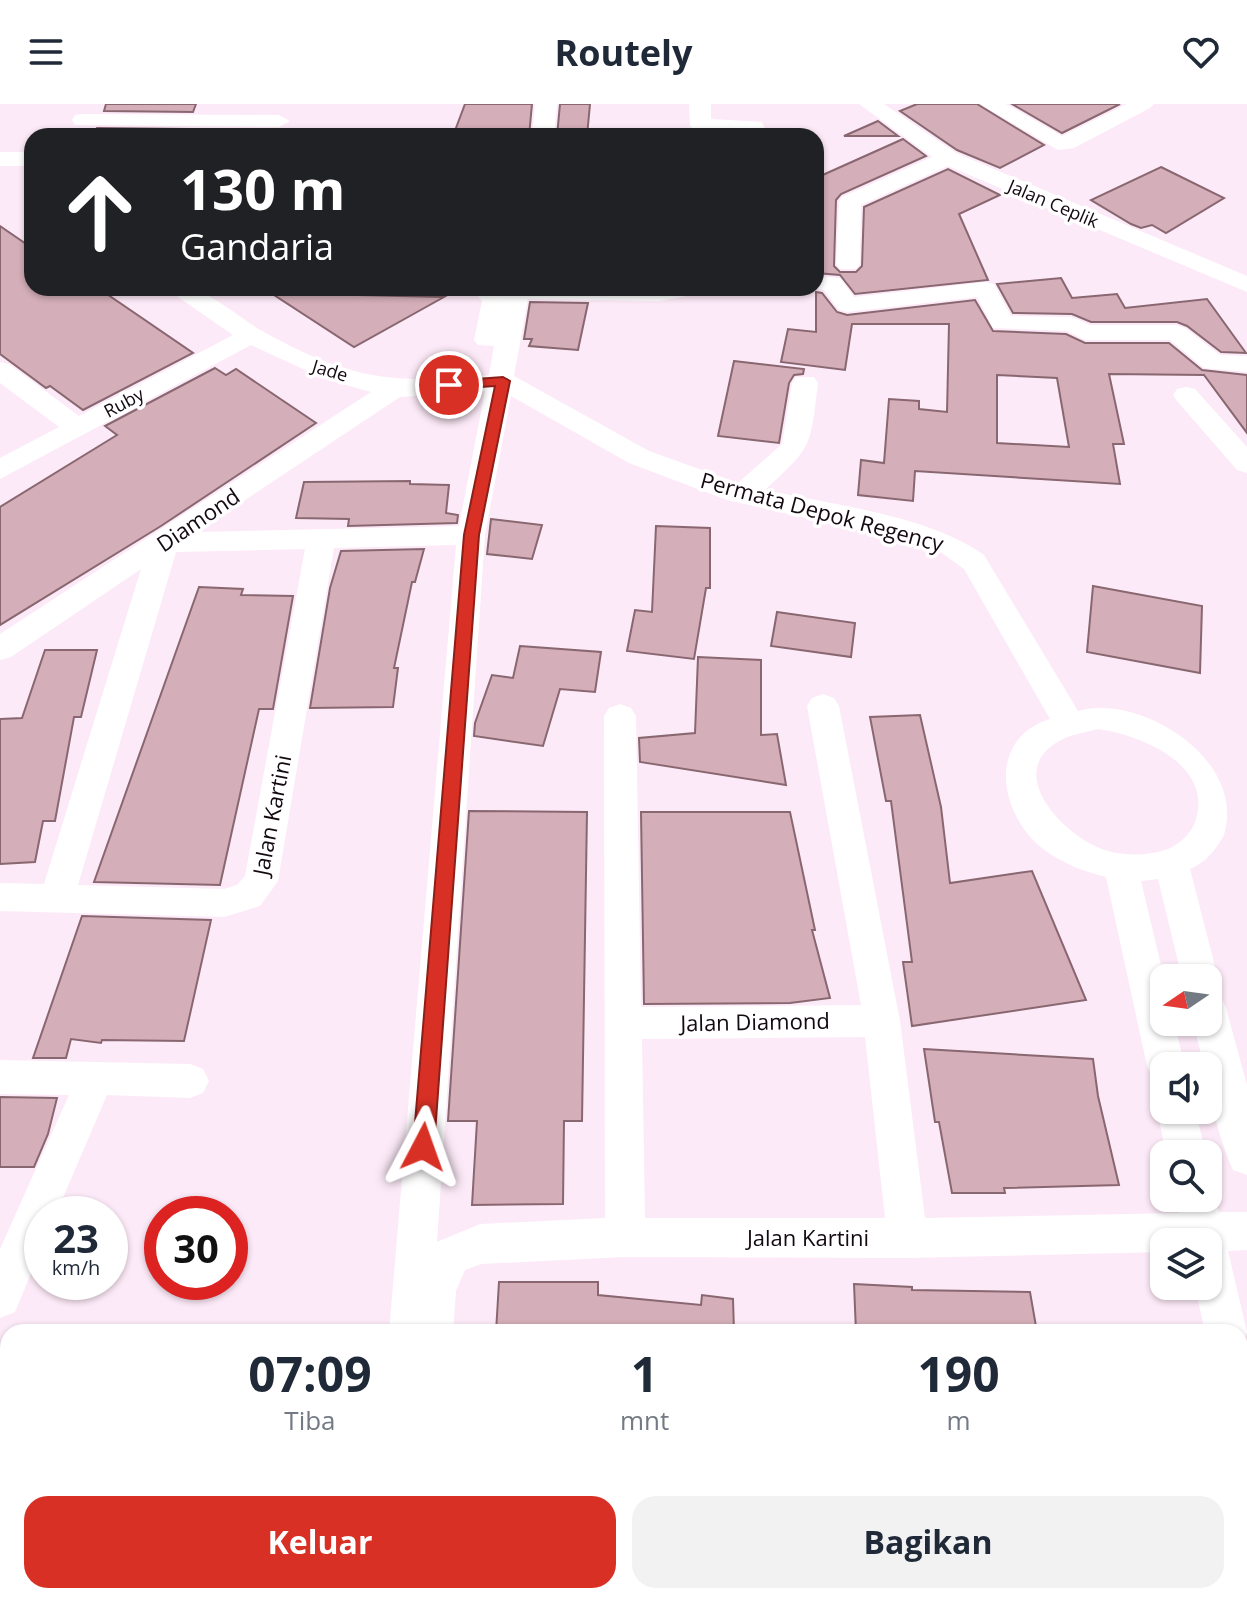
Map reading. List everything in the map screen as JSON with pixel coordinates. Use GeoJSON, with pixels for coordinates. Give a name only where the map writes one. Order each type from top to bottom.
{"type":"FeatureCollection","features":[{"type":"Feature","properties":{"kind":"street"},"geometry":{"type":"LineString","coordinates":[[544,128],[546,104]]}},
{"type":"Feature","properties":{"kind":"street"},"geometry":{"type":"LineString","coordinates":[[700,104],[701,125],[754,128]]}},
{"type":"Feature","properties":{"kind":"street","name":"Jalan Ceplik"},"geometry":{"type":"LineString","coordinates":[[870,104],[948,158],[1247,285]]}},
{"type":"Feature","properties":{"kind":"street"},"geometry":{"type":"LineString","coordinates":[[991,104],[1052,142],[1062,143],[1143,104]]}},
{"type":"Feature","properties":{"kind":"street"},"geometry":{"type":"LineString","coordinates":[[83,120],[236,128],[279,121]]}},
{"type":"Feature","properties":{"kind":"street"},"geometry":{"type":"LineString","coordinates":[[848,264],[850,202],[948,158]]}},
{"type":"Feature","properties":{"kind":"street"},"geometry":{"type":"LineString","coordinates":[[0,159],[24,159]]}},
{"type":"Feature","properties":{"kind":"street"},"geometry":{"type":"LineString","coordinates":[[824,283],[831,283],[848,305],[985,289],[1002,323],[1072,324],[1085,332],[1176,333],[1213,362],[1247,364]]}},
{"type":"Feature","properties":{"kind":"street","name":"Jade"},"geometry":{"type":"LineString","coordinates":[[189,296],[249,336],[318,370],[395,388],[489,382]]}},
{"type":"Feature","properties":{"kind":"street"},"geometry":{"type":"LineString","coordinates":[[411,1324],[464,535],[489,382],[494,300],[491,296]]}},
{"type":"Feature","properties":{"kind":"street"},"geometry":{"type":"LineString","coordinates":[[489,382],[516,296]]}},
{"type":"Feature","properties":{"kind":"street","name":"Ruby"},"geometry":{"type":"LineString","coordinates":[[0,470],[249,336]]}},
{"type":"Feature","properties":{"kind":"street"},"geometry":{"type":"LineString","coordinates":[[0,370],[77,428]]}},
{"type":"Feature","properties":{"kind":"street","name":"Permata Depok Regency"},"geometry":{"type":"LineString","coordinates":[[489,382],[639,457],[743,494],[920,534],[963,554],[974,562],[1068,721]]}},
{"type":"Feature","properties":{"kind":"street"},"geometry":{"type":"LineString","coordinates":[[743,494],[793,449],[798,438],[805,383]]}},
{"type":"Feature","properties":{"kind":"street","name":"Diamond"},"geometry":{"type":"LineString","coordinates":[[0,649],[395,388]]}},
{"type":"Feature","properties":{"kind":"street"},"geometry":{"type":"LineString","coordinates":[[1186,395],[1247,464]]}},
{"type":"Feature","properties":{"kind":"street"},"geometry":{"type":"LineString","coordinates":[[57,898],[164,543],[464,535]]}},
{"type":"Feature","properties":{"kind":"street","name":"Jalan Kartini"},"geometry":{"type":"LineString","coordinates":[[0,897],[224,903],[248,896],[261,881],[321,540]]}},
{"type":"Feature","properties":{"kind":"street"},"geometry":{"type":"LineString","coordinates":[[823,706],[882,1021],[907,1238]]}},
{"type":"Feature","properties":{"kind":"street"},"geometry":{"type":"LineString","coordinates":[[620,716],[625,1237]]}},
{"type":"Feature","properties":{"kind":"street"},"geometry":{"type":"LineString","coordinates":[[1098,717],[1129,721],[1149,728],[1185,750],[1205,772],[1215,796],[1214,821],[1203,843],[1182,859],[1154,868],[1121,868],[1088,860],[1058,844],[1035,822],[1022,797],[1019,772],[1027,750],[1044,732],[1068,721],[1098,717]]}},
{"type":"Feature","properties":{"kind":"street"},"geometry":{"type":"LineString","coordinates":[[1171,863],[1196,964]]}},
{"type":"Feature","properties":{"kind":"street"},"geometry":{"type":"LineString","coordinates":[[1121,868],[1163,1052]]}},
{"type":"Feature","properties":{"kind":"street","name":"Jalan Diamond"},"geometry":{"type":"LineString","coordinates":[[623,1023],[882,1021]]}},
{"type":"Feature","properties":{"kind":"street"},"geometry":{"type":"LineString","coordinates":[[1215,1036],[1247,1157]]}},
{"type":"Feature","properties":{"kind":"street"},"geometry":{"type":"LineString","coordinates":[[0,1077],[190,1081]]}},
{"type":"Feature","properties":{"kind":"street"},"geometry":{"type":"LineString","coordinates":[[0,1297],[95,1078]]}},
{"type":"Feature","properties":{"kind":"street","name":"Jalan Kartini"},"geometry":{"type":"LineString","coordinates":[[1222,1231],[1247,1231]]}},
{"type":"Feature","properties":{"kind":"street","name":"Jalan Kartini"},"geometry":{"type":"LineString","coordinates":[[433,1324],[435,1290],[451,1256],[480,1244],[625,1237],[907,1238],[1150,1232]]}},
{"type":"Feature","properties":{"kind":"street"},"geometry":{"type":"LineString","coordinates":[[1219,1300],[1224,1324]]}},
{"type":"Feature","properties":{"kind":"building"},"geometry":{"type":"Polygon","coordinates":[[[106,104],[196,104],[193,112],[104,111],[106,104]]]}},
{"type":"Feature","properties":{"kind":"building"},"geometry":{"type":"Polygon","coordinates":[[[465,104],[532,104],[530,128],[456,128],[465,104]]]}},
{"type":"Feature","properties":{"kind":"building"},"geometry":{"type":"Polygon","coordinates":[[[560,104],[590,104],[588,128],[558,128],[560,104]]]}},
{"type":"Feature","properties":{"kind":"building"},"geometry":{"type":"Polygon","coordinates":[[[917,104],[977,104],[1044,145],[1000,168],[957,150],[900,111],[917,104]]]}},
{"type":"Feature","properties":{"kind":"building"},"geometry":{"type":"Polygon","coordinates":[[[1012,104],[1120,104],[1062,133],[1012,104]]]}},
{"type":"Feature","properties":{"kind":"building"},"geometry":{"type":"Polygon","coordinates":[[[878,121],[898,136],[844,136],[878,121]]]}},
{"type":"Feature","properties":{"kind":"building"},"geometry":{"type":"Polygon","coordinates":[[[903,139],[926,156],[841,194],[836,200],[834,266],[840,272],[856,272],[862,266],[864,207],[948,169],[1000,195],[959,214],[988,280],[855,294],[840,275],[824,274],[824,174],[903,139]]]}},
{"type":"Feature","properties":{"kind":"building"},"geometry":{"type":"Polygon","coordinates":[[[1161,167],[1224,198],[1166,233],[1152,225],[1141,228],[1131,224],[1091,200],[1161,167]]]}},
{"type":"Feature","properties":{"kind":"building"},"geometry":{"type":"Polygon","coordinates":[[[0,226],[24,242],[24,296],[110,296],[193,353],[83,410],[50,386],[46,388],[0,354],[0,226]]]}},
{"type":"Feature","properties":{"kind":"building"},"geometry":{"type":"Polygon","coordinates":[[[1061,278],[1072,298],[1117,294],[1125,308],[1207,299],[1246,353],[1221,352],[1177,322],[1091,322],[1072,314],[1013,313],[997,284],[1061,278]]]}},
{"type":"Feature","properties":{"kind":"building"},"geometry":{"type":"Polygon","coordinates":[[[276,296],[444,297],[354,347],[276,296]]]}},
{"type":"Feature","properties":{"kind":"building"},"geometry":{"type":"Polygon","coordinates":[[[816,296],[824,296],[837,312],[847,315],[975,300],[993,331],[1066,334],[1085,343],[1169,343],[1202,370],[1247,375],[1247,433],[1204,375],[1109,374],[1124,444],[1113,444],[1120,484],[915,471],[913,501],[858,495],[861,460],[884,463],[889,399],[919,401],[919,409],[947,412],[949,324],[852,324],[845,370],[781,362],[788,329],[816,332],[816,296]],[[997,375],[997,443],[1069,447],[1057,378],[997,375]]]}},
{"type":"Feature","properties":{"kind":"building"},"geometry":{"type":"Polygon","coordinates":[[[530,302],[588,303],[578,350],[529,346],[532,339],[524,339],[530,302]]]}},
{"type":"Feature","properties":{"kind":"building"},"geometry":{"type":"Polygon","coordinates":[[[734,361],[804,369],[803,374],[794,375],[789,383],[779,443],[718,436],[734,361]]]}},
{"type":"Feature","properties":{"kind":"building"},"geometry":{"type":"Polygon","coordinates":[[[215,368],[226,375],[236,369],[316,423],[161,526],[0,625],[0,507],[117,435],[105,426],[215,368]]]}},
{"type":"Feature","properties":{"kind":"building"},"geometry":{"type":"Polygon","coordinates":[[[410,481],[410,484],[449,485],[446,513],[458,515],[457,523],[348,526],[349,519],[296,518],[304,482],[410,481]]]}},
{"type":"Feature","properties":{"kind":"building"},"geometry":{"type":"Polygon","coordinates":[[[491,519],[542,525],[532,559],[487,554],[491,519]]]}},
{"type":"Feature","properties":{"kind":"building"},"geometry":{"type":"Polygon","coordinates":[[[656,526],[710,528],[710,588],[706,588],[694,659],[627,651],[635,610],[652,612],[656,526]]]}},
{"type":"Feature","properties":{"kind":"building"},"geometry":{"type":"Polygon","coordinates":[[[424,549],[415,582],[412,582],[394,668],[398,668],[393,707],[310,708],[330,588],[341,551],[424,549]]]}},
{"type":"Feature","properties":{"kind":"building"},"geometry":{"type":"Polygon","coordinates":[[[1093,586],[1202,606],[1200,673],[1087,652],[1093,586]]]}},
{"type":"Feature","properties":{"kind":"building"},"geometry":{"type":"Polygon","coordinates":[[[199,587],[243,589],[241,595],[293,596],[273,709],[259,709],[220,885],[94,882],[199,587]]]}},
{"type":"Feature","properties":{"kind":"building"},"geometry":{"type":"Polygon","coordinates":[[[777,612],[855,623],[851,657],[771,646],[777,612]]]}},
{"type":"Feature","properties":{"kind":"building"},"geometry":{"type":"Polygon","coordinates":[[[520,646],[601,652],[595,692],[560,689],[543,746],[474,736],[475,723],[492,675],[513,678],[520,646]]]}},
{"type":"Feature","properties":{"kind":"building"},"geometry":{"type":"Polygon","coordinates":[[[45,650],[97,650],[81,717],[74,717],[55,821],[43,821],[35,862],[0,864],[0,719],[22,718],[45,650]]]}},
{"type":"Feature","properties":{"kind":"building"},"geometry":{"type":"Polygon","coordinates":[[[698,657],[761,660],[761,735],[777,734],[786,785],[640,762],[639,738],[695,733],[698,657]]]}},
{"type":"Feature","properties":{"kind":"building"},"geometry":{"type":"Polygon","coordinates":[[[920,715],[941,807],[950,883],[1032,871],[1086,1000],[912,1026],[903,962],[912,962],[891,801],[886,801],[870,717],[920,715]]]}},
{"type":"Feature","properties":{"kind":"building"},"geometry":{"type":"Polygon","coordinates":[[[469,811],[587,812],[582,1121],[564,1121],[563,1204],[472,1205],[477,1121],[448,1121],[469,811]]]}},
{"type":"Feature","properties":{"kind":"building"},"geometry":{"type":"Polygon","coordinates":[[[641,812],[790,812],[815,930],[812,930],[830,998],[790,1003],[644,1004],[641,812]]]}},
{"type":"Feature","properties":{"kind":"building"},"geometry":{"type":"Polygon","coordinates":[[[82,916],[211,920],[184,1041],[102,1040],[101,1043],[71,1039],[66,1058],[33,1058],[82,916]]]}},
{"type":"Feature","properties":{"kind":"building"},"geometry":{"type":"Polygon","coordinates":[[[924,1049],[1093,1059],[1098,1096],[1119,1185],[1004,1188],[1005,1193],[952,1193],[939,1122],[935,1122],[924,1049]]]}},
{"type":"Feature","properties":{"kind":"building"},"geometry":{"type":"Polygon","coordinates":[[[0,1097],[57,1098],[48,1134],[34,1167],[0,1167],[0,1097]]]}},
{"type":"Feature","properties":{"kind":"building"},"geometry":{"type":"Polygon","coordinates":[[[499,1282],[598,1282],[598,1295],[701,1305],[702,1295],[733,1299],[734,1324],[496,1324],[499,1282]]]}},
{"type":"Feature","properties":{"kind":"building"},"geometry":{"type":"Polygon","coordinates":[[[854,1284],[912,1287],[912,1290],[1030,1292],[1036,1324],[856,1324],[854,1284]]]}},
{"type":"Feature","properties":{"kind":"route"},"geometry":{"type":"LineString","coordinates":[[423,1147],[471,535],[503,381],[449,385]]}}]}
